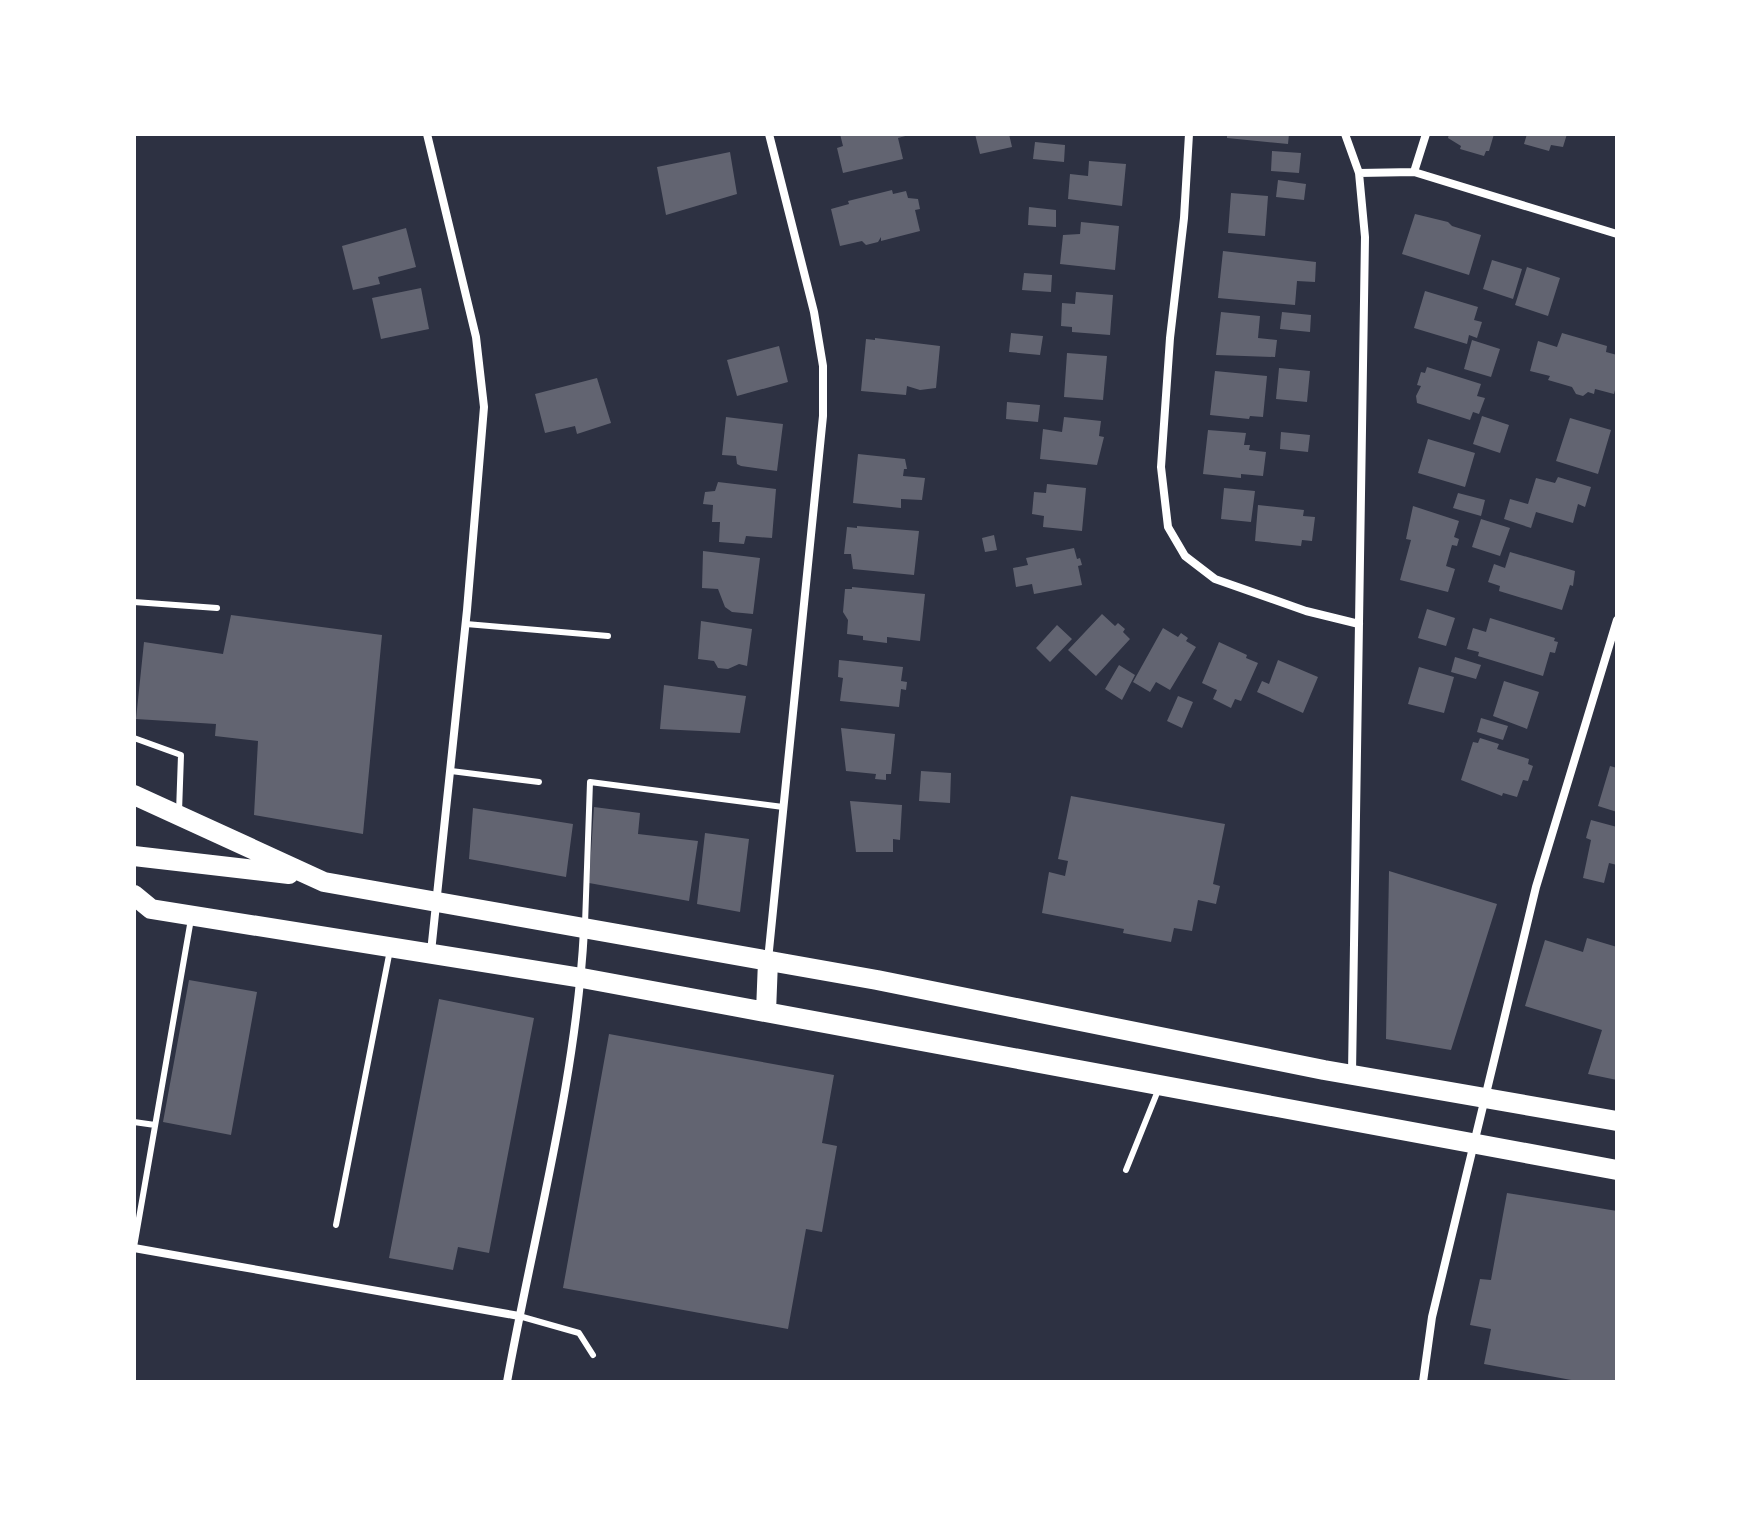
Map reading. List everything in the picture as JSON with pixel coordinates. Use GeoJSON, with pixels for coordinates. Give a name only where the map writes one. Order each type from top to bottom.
{"type":"FeatureCollection","features":[{"type":"Feature","properties":{"kind":"main road"},"geometry":{"type":"LineString","coordinates":[[134,795],[324,882]]}},
{"type":"Feature","properties":{"kind":"main road"},"geometry":{"type":"LineString","coordinates":[[134,856],[274,871],[437,904],[1016,1006],[1352,1074],[1617,1121]]}},
{"type":"Feature","properties":{"kind":"main road"},"geometry":{"type":"LineString","coordinates":[[134,895],[151,909],[582,978],[1617,1170]]}},
{"type":"Feature","properties":{"kind":"main road"},"geometry":{"type":"LineString","coordinates":[[763,960],[766,1012]]}},
{"type":"Feature","properties":{"kind":"street"},"geometry":{"type":"LineString","coordinates":[[427,134],[476,337],[484,407],[466,624],[431,953]]}},
{"type":"Feature","properties":{"kind":"street"},"geometry":{"type":"LineString","coordinates":[[763,960],[783,807],[823,416],[823,366],[814,312],[769,134]]}},
{"type":"Feature","properties":{"kind":"street"},"geometry":{"type":"LineString","coordinates":[[1189,134],[1161,467],[1168,527],[1185,556],[1215,579],[1306,611],[1359,624]]}},
{"type":"Feature","properties":{"kind":"street"},"geometry":{"type":"LineString","coordinates":[[1345,134],[1359,173],[1365,237],[1352,1074]]}},
{"type":"Feature","properties":{"kind":"street"},"geometry":{"type":"LineString","coordinates":[[1414,172],[1426,134]]}},
{"type":"Feature","properties":{"kind":"street"},"geometry":{"type":"LineString","coordinates":[[1359,173],[1414,172],[1617,234]]}},
{"type":"Feature","properties":{"kind":"street"},"geometry":{"type":"LineString","coordinates":[[1423,1382],[1432,1317],[1536,887],[1617,620]]}},
{"type":"Feature","properties":{"kind":"street"},"geometry":{"type":"LineString","coordinates":[[507,1382],[562,1102],[582,978],[584,929]]}},
{"type":"Feature","properties":{"kind":"street"},"geometry":{"type":"LineString","coordinates":[[134,1248],[519,1316]]}},
{"type":"Feature","properties":{"kind":"lane"},"geometry":{"type":"LineString","coordinates":[[134,602],[217,608]]}},
{"type":"Feature","properties":{"kind":"lane"},"geometry":{"type":"LineString","coordinates":[[466,624],[608,636]]}},
{"type":"Feature","properties":{"kind":"lane"},"geometry":{"type":"LineString","coordinates":[[134,738],[181,755],[179,816]]}},
{"type":"Feature","properties":{"kind":"lane"},"geometry":{"type":"LineString","coordinates":[[451,771],[539,782]]}},
{"type":"Feature","properties":{"kind":"lane"},"geometry":{"type":"LineString","coordinates":[[584,929],[590,782],[783,807]]}},
{"type":"Feature","properties":{"kind":"lane"},"geometry":{"type":"LineString","coordinates":[[134,1248],[192,916]]}},
{"type":"Feature","properties":{"kind":"lane"},"geometry":{"type":"LineString","coordinates":[[336,1225],[390,947]]}},
{"type":"Feature","properties":{"kind":"lane"},"geometry":{"type":"LineString","coordinates":[[1126,1170],[1160,1085]]}},
{"type":"Feature","properties":{"kind":"lane"},"geometry":{"type":"LineString","coordinates":[[134,1122],[155,1125]]}},
{"type":"Feature","properties":{"kind":"lane"},"geometry":{"type":"LineString","coordinates":[[134,1184],[144,1186]]}},
{"type":"Feature","properties":{"kind":"lane"},"geometry":{"type":"LineString","coordinates":[[519,1316],[579,1333],[593,1355]]}},
{"type":"Feature","properties":{"kind":"building"},"geometry":{"type":"Polygon","coordinates":[[[840,134],[909,135],[898,138],[903,159],[843,173],[837,148],[843,146],[840,134]]]}},
{"type":"Feature","properties":{"kind":"building"},"geometry":{"type":"Polygon","coordinates":[[[975,134],[1009,134],[1012,147],[980,154],[975,134]]]}},
{"type":"Feature","properties":{"kind":"building"},"geometry":{"type":"Polygon","coordinates":[[[1227,134],[1289,134],[1288,144],[1227,138],[1227,134]]]}},
{"type":"Feature","properties":{"kind":"building"},"geometry":{"type":"Polygon","coordinates":[[[1449,134],[1494,134],[1489,151],[1484,156],[1460,149],[1461,146],[1448,138],[1449,134]]]}},
{"type":"Feature","properties":{"kind":"building"},"geometry":{"type":"Polygon","coordinates":[[[1527,134],[1567,134],[1563,147],[1551,145],[1549,151],[1524,144],[1527,134]]]}},
{"type":"Feature","properties":{"kind":"building"},"geometry":{"type":"Polygon","coordinates":[[[1035,142],[1065,145],[1064,162],[1033,159],[1035,142]]]}},
{"type":"Feature","properties":{"kind":"building"},"geometry":{"type":"Polygon","coordinates":[[[1272,151],[1301,153],[1299,173],[1271,171],[1272,151]]]}},
{"type":"Feature","properties":{"kind":"building"},"geometry":{"type":"Polygon","coordinates":[[[730,152],[737,194],[666,215],[657,167],[730,152]]]}},
{"type":"Feature","properties":{"kind":"building"},"geometry":{"type":"Polygon","coordinates":[[[1089,161],[1126,164],[1122,206],[1068,199],[1070,174],[1088,176],[1089,161]]]}},
{"type":"Feature","properties":{"kind":"building"},"geometry":{"type":"Polygon","coordinates":[[[1278,180],[1306,184],[1304,200],[1276,197],[1278,180]]]}},
{"type":"Feature","properties":{"kind":"building"},"geometry":{"type":"Polygon","coordinates":[[[892,190],[893,194],[906,191],[908,198],[918,199],[920,209],[915,210],[920,231],[881,241],[881,237],[878,242],[866,245],[862,241],[840,246],[831,209],[849,204],[848,201],[892,190]]]}},
{"type":"Feature","properties":{"kind":"building"},"geometry":{"type":"Polygon","coordinates":[[[1231,193],[1268,196],[1265,236],[1228,233],[1231,193]]]}},
{"type":"Feature","properties":{"kind":"building"},"geometry":{"type":"Polygon","coordinates":[[[1029,207],[1056,210],[1056,227],[1028,225],[1029,207]]]}},
{"type":"Feature","properties":{"kind":"building"},"geometry":{"type":"Polygon","coordinates":[[[1415,214],[1481,235],[1469,275],[1402,254],[1415,214]]]}},
{"type":"Feature","properties":{"kind":"building"},"geometry":{"type":"Polygon","coordinates":[[[1081,222],[1119,226],[1115,270],[1060,264],[1063,235],[1080,234],[1081,222]]]}},
{"type":"Feature","properties":{"kind":"building"},"geometry":{"type":"Polygon","coordinates":[[[406,228],[416,267],[378,277],[380,284],[353,290],[342,246],[406,228]]]}},
{"type":"Feature","properties":{"kind":"building"},"geometry":{"type":"Polygon","coordinates":[[[1223,251],[1316,262],[1315,282],[1297,281],[1295,305],[1218,298],[1223,251]]]}},
{"type":"Feature","properties":{"kind":"building"},"geometry":{"type":"Polygon","coordinates":[[[1492,260],[1522,269],[1513,299],[1483,289],[1492,260]]]}},
{"type":"Feature","properties":{"kind":"building"},"geometry":{"type":"Polygon","coordinates":[[[1527,267],[1560,278],[1548,316],[1515,305],[1527,267]]]}},
{"type":"Feature","properties":{"kind":"building"},"geometry":{"type":"Polygon","coordinates":[[[1024,273],[1052,275],[1051,292],[1022,290],[1024,273]]]}},
{"type":"Feature","properties":{"kind":"building"},"geometry":{"type":"Polygon","coordinates":[[[421,288],[429,329],[381,339],[372,298],[421,288]]]}},
{"type":"Feature","properties":{"kind":"building"},"geometry":{"type":"Polygon","coordinates":[[[1425,291],[1478,307],[1474,320],[1482,322],[1477,338],[1469,335],[1467,344],[1414,328],[1425,291]]]}},
{"type":"Feature","properties":{"kind":"building"},"geometry":{"type":"Polygon","coordinates":[[[1076,292],[1113,295],[1110,335],[1072,332],[1072,327],[1061,326],[1062,303],[1075,304],[1076,292]]]}},
{"type":"Feature","properties":{"kind":"building"},"geometry":{"type":"Polygon","coordinates":[[[1221,312],[1260,316],[1258,338],[1277,340],[1275,357],[1216,355],[1221,312]]]}},
{"type":"Feature","properties":{"kind":"building"},"geometry":{"type":"Polygon","coordinates":[[[1282,312],[1311,315],[1310,332],[1280,329],[1282,312]]]}},
{"type":"Feature","properties":{"kind":"building"},"geometry":{"type":"Polygon","coordinates":[[[1011,333],[1043,336],[1040,355],[1009,352],[1011,333]]]}},
{"type":"Feature","properties":{"kind":"building"},"geometry":{"type":"Polygon","coordinates":[[[1562,333],[1607,346],[1606,352],[1617,355],[1614,394],[1595,389],[1594,394],[1588,392],[1583,396],[1576,394],[1572,387],[1548,380],[1550,376],[1530,371],[1538,341],[1557,347],[1562,333]]]}},
{"type":"Feature","properties":{"kind":"building"},"geometry":{"type":"Polygon","coordinates":[[[866,339],[940,346],[936,388],[920,390],[907,386],[906,395],[861,391],[866,339]]]}},
{"type":"Feature","properties":{"kind":"building"},"geometry":{"type":"Polygon","coordinates":[[[1472,340],[1500,349],[1491,377],[1464,369],[1472,340]]]}},
{"type":"Feature","properties":{"kind":"building"},"geometry":{"type":"Polygon","coordinates":[[[779,346],[788,382],[737,396],[727,360],[779,346]]]}},
{"type":"Feature","properties":{"kind":"building"},"geometry":{"type":"Polygon","coordinates":[[[1067,353],[1107,356],[1103,400],[1064,397],[1067,353]]]}},
{"type":"Feature","properties":{"kind":"building"},"geometry":{"type":"Polygon","coordinates":[[[1427,367],[1481,384],[1477,396],[1485,398],[1479,414],[1473,412],[1470,420],[1417,403],[1416,396],[1421,386],[1417,385],[1421,372],[1425,373],[1427,367]]]}},
{"type":"Feature","properties":{"kind":"building"},"geometry":{"type":"Polygon","coordinates":[[[1279,368],[1310,371],[1307,402],[1276,399],[1279,368]]]}},
{"type":"Feature","properties":{"kind":"building"},"geometry":{"type":"Polygon","coordinates":[[[1215,371],[1267,376],[1263,417],[1250,416],[1249,419],[1210,415],[1215,371]]]}},
{"type":"Feature","properties":{"kind":"building"},"geometry":{"type":"Polygon","coordinates":[[[597,378],[611,423],[577,434],[575,426],[545,433],[535,394],[597,378]]]}},
{"type":"Feature","properties":{"kind":"building"},"geometry":{"type":"Polygon","coordinates":[[[1007,402],[1040,405],[1038,422],[1006,419],[1007,402]]]}},
{"type":"Feature","properties":{"kind":"building"},"geometry":{"type":"Polygon","coordinates":[[[1482,416],[1509,425],[1500,453],[1473,444],[1482,416]]]}},
{"type":"Feature","properties":{"kind":"building"},"geometry":{"type":"Polygon","coordinates":[[[726,417],[783,424],[777,471],[741,466],[737,464],[736,456],[722,455],[726,417]]]}},
{"type":"Feature","properties":{"kind":"building"},"geometry":{"type":"Polygon","coordinates":[[[1064,417],[1101,421],[1099,436],[1104,437],[1097,465],[1040,459],[1043,429],[1062,432],[1064,417]]]}},
{"type":"Feature","properties":{"kind":"building"},"geometry":{"type":"Polygon","coordinates":[[[1570,418],[1611,430],[1598,474],[1556,461],[1570,418]]]}},
{"type":"Feature","properties":{"kind":"building"},"geometry":{"type":"Polygon","coordinates":[[[1208,430],[1246,433],[1244,445],[1250,445],[1249,450],[1266,452],[1263,476],[1241,474],[1241,478],[1203,474],[1208,430]]]}},
{"type":"Feature","properties":{"kind":"building"},"geometry":{"type":"Polygon","coordinates":[[[1281,432],[1310,435],[1308,452],[1280,449],[1281,432]]]}},
{"type":"Feature","properties":{"kind":"building"},"geometry":{"type":"Polygon","coordinates":[[[1428,439],[1475,453],[1465,487],[1418,473],[1428,439]]]}},
{"type":"Feature","properties":{"kind":"building"},"geometry":{"type":"Polygon","coordinates":[[[858,454],[905,459],[907,469],[904,469],[903,476],[925,478],[922,500],[901,499],[901,508],[853,503],[858,454]]]}},
{"type":"Feature","properties":{"kind":"building"},"geometry":{"type":"Polygon","coordinates":[[[1558,477],[1591,487],[1585,507],[1578,504],[1573,523],[1536,512],[1531,528],[1504,519],[1510,499],[1528,504],[1536,478],[1555,483],[1558,477]]]}},
{"type":"Feature","properties":{"kind":"building"},"geometry":{"type":"Polygon","coordinates":[[[718,482],[776,489],[772,538],[746,536],[744,544],[719,542],[720,522],[712,522],[713,505],[703,504],[705,492],[715,491],[718,482]]]}},
{"type":"Feature","properties":{"kind":"building"},"geometry":{"type":"Polygon","coordinates":[[[1047,484],[1086,488],[1082,531],[1043,527],[1044,516],[1032,514],[1034,492],[1046,493],[1047,484]]]}},
{"type":"Feature","properties":{"kind":"building"},"geometry":{"type":"Polygon","coordinates":[[[1224,488],[1255,491],[1251,522],[1221,519],[1224,488]]]}},
{"type":"Feature","properties":{"kind":"building"},"geometry":{"type":"Polygon","coordinates":[[[1458,493],[1485,500],[1481,516],[1453,508],[1458,493]]]}},
{"type":"Feature","properties":{"kind":"building"},"geometry":{"type":"Polygon","coordinates":[[[1258,505],[1304,510],[1303,516],[1315,517],[1312,541],[1302,540],[1301,546],[1255,541],[1258,505]]]}},
{"type":"Feature","properties":{"kind":"building"},"geometry":{"type":"Polygon","coordinates":[[[1413,506],[1459,521],[1454,537],[1459,539],[1457,546],[1452,545],[1446,566],[1455,569],[1448,592],[1400,580],[1411,540],[1406,539],[1413,506]]]}},
{"type":"Feature","properties":{"kind":"building"},"geometry":{"type":"Polygon","coordinates":[[[1481,519],[1510,528],[1500,556],[1472,547],[1481,519]]]}},
{"type":"Feature","properties":{"kind":"building"},"geometry":{"type":"Polygon","coordinates":[[[847,527],[919,531],[914,575],[853,569],[851,554],[844,554],[847,527]]]}},
{"type":"Feature","properties":{"kind":"building"},"geometry":{"type":"Polygon","coordinates":[[[994,535],[997,550],[985,552],[982,538],[994,535]]]}},
{"type":"Feature","properties":{"kind":"building"},"geometry":{"type":"Polygon","coordinates":[[[1074,548],[1082,565],[1078,566],[1082,585],[1034,594],[1032,584],[1016,587],[1013,568],[1028,565],[1026,558],[1074,548]]]}},
{"type":"Feature","properties":{"kind":"building"},"geometry":{"type":"Polygon","coordinates":[[[703,551],[760,558],[753,614],[732,612],[725,607],[718,589],[702,588],[703,551]]]}},
{"type":"Feature","properties":{"kind":"building"},"geometry":{"type":"Polygon","coordinates":[[[1510,552],[1575,571],[1573,586],[1570,585],[1562,610],[1499,591],[1500,586],[1488,582],[1494,564],[1505,568],[1510,552]]]}},
{"type":"Feature","properties":{"kind":"building"},"geometry":{"type":"Polygon","coordinates":[[[852,587],[925,594],[920,641],[887,637],[887,643],[847,634],[848,620],[843,612],[845,589],[852,587]]]}},
{"type":"Feature","properties":{"kind":"building"},"geometry":{"type":"Polygon","coordinates":[[[1427,609],[1455,618],[1446,646],[1418,638],[1427,609]]]}},
{"type":"Feature","properties":{"kind":"building"},"geometry":{"type":"Polygon","coordinates":[[[1102,614],[1115,626],[1118,623],[1125,629],[1123,632],[1130,639],[1096,676],[1068,650],[1102,614]]]}},
{"type":"Feature","properties":{"kind":"building"},"geometry":{"type":"Polygon","coordinates":[[[231,615],[382,635],[363,834],[254,815],[258,741],[215,736],[216,724],[136,719],[144,642],[223,654],[231,615]]]}},
{"type":"Feature","properties":{"kind":"building"},"geometry":{"type":"Polygon","coordinates":[[[1490,618],[1555,638],[1554,641],[1558,642],[1555,653],[1550,652],[1543,676],[1478,656],[1479,652],[1467,649],[1473,628],[1486,632],[1490,618]]]}},
{"type":"Feature","properties":{"kind":"building"},"geometry":{"type":"Polygon","coordinates":[[[701,621],[752,629],[747,666],[739,664],[728,669],[718,668],[714,661],[698,659],[701,621]]]}},
{"type":"Feature","properties":{"kind":"building"},"geometry":{"type":"Polygon","coordinates":[[[1057,625],[1072,639],[1050,662],[1036,648],[1057,625]]]}},
{"type":"Feature","properties":{"kind":"building"},"geometry":{"type":"Polygon","coordinates":[[[1163,628],[1178,637],[1181,633],[1188,638],[1186,641],[1196,647],[1170,690],[1156,682],[1150,692],[1133,682],[1163,628]]]}},
{"type":"Feature","properties":{"kind":"building"},"geometry":{"type":"Polygon","coordinates":[[[1219,642],[1258,663],[1241,701],[1235,699],[1231,708],[1213,699],[1217,690],[1202,683],[1219,642]]]}},
{"type":"Feature","properties":{"kind":"building"},"geometry":{"type":"Polygon","coordinates":[[[1455,657],[1481,665],[1476,679],[1451,672],[1455,657]]]}},
{"type":"Feature","properties":{"kind":"building"},"geometry":{"type":"Polygon","coordinates":[[[839,660],[903,667],[901,681],[907,682],[906,690],[901,689],[899,707],[840,701],[843,678],[838,677],[839,660]]]}},
{"type":"Feature","properties":{"kind":"building"},"geometry":{"type":"Polygon","coordinates":[[[1278,660],[1318,677],[1303,713],[1257,692],[1262,681],[1269,684],[1278,660]]]}},
{"type":"Feature","properties":{"kind":"building"},"geometry":{"type":"Polygon","coordinates":[[[1119,665],[1135,675],[1122,700],[1105,689],[1119,665]]]}},
{"type":"Feature","properties":{"kind":"building"},"geometry":{"type":"Polygon","coordinates":[[[1419,667],[1454,677],[1444,713],[1408,704],[1419,667]]]}},
{"type":"Feature","properties":{"kind":"building"},"geometry":{"type":"Polygon","coordinates":[[[1504,681],[1539,692],[1527,729],[1493,716],[1504,681]]]}},
{"type":"Feature","properties":{"kind":"building"},"geometry":{"type":"Polygon","coordinates":[[[664,685],[746,696],[740,733],[660,729],[664,685]]]}},
{"type":"Feature","properties":{"kind":"building"},"geometry":{"type":"Polygon","coordinates":[[[1178,696],[1193,702],[1182,728],[1167,721],[1178,696]]]}},
{"type":"Feature","properties":{"kind":"building"},"geometry":{"type":"Polygon","coordinates":[[[1481,718],[1508,726],[1503,740],[1477,732],[1481,718]]]}},
{"type":"Feature","properties":{"kind":"building"},"geometry":{"type":"Polygon","coordinates":[[[841,728],[895,734],[891,774],[886,774],[886,780],[875,779],[876,774],[846,771],[841,728]]]}},
{"type":"Feature","properties":{"kind":"building"},"geometry":{"type":"Polygon","coordinates":[[[1480,738],[1499,744],[1497,749],[1529,759],[1528,764],[1533,766],[1528,781],[1523,780],[1517,797],[1503,793],[1502,796],[1461,780],[1473,742],[1478,743],[1480,738]]]}},
{"type":"Feature","properties":{"kind":"building"},"geometry":{"type":"Polygon","coordinates":[[[1610,766],[1617,768],[1617,812],[1598,806],[1610,766]]]}},
{"type":"Feature","properties":{"kind":"building"},"geometry":{"type":"Polygon","coordinates":[[[921,771],[951,773],[950,803],[919,801],[921,771]]]}},
{"type":"Feature","properties":{"kind":"building"},"geometry":{"type":"Polygon","coordinates":[[[1071,796],[1225,824],[1213,884],[1220,886],[1216,904],[1198,900],[1192,931],[1174,928],[1171,942],[1042,913],[1049,872],[1065,876],[1068,861],[1058,859],[1071,796]]]}},
{"type":"Feature","properties":{"kind":"building"},"geometry":{"type":"Polygon","coordinates":[[[850,801],[902,805],[900,840],[893,839],[893,852],[856,852],[850,801]]]}},
{"type":"Feature","properties":{"kind":"building"},"geometry":{"type":"Polygon","coordinates":[[[594,807],[640,813],[638,834],[698,841],[689,901],[589,883],[594,807]]]}},
{"type":"Feature","properties":{"kind":"building"},"geometry":{"type":"Polygon","coordinates":[[[473,808],[573,824],[566,877],[469,859],[473,808]]]}},
{"type":"Feature","properties":{"kind":"building"},"geometry":{"type":"Polygon","coordinates":[[[1591,820],[1617,827],[1617,865],[1609,863],[1604,883],[1583,878],[1591,840],[1586,838],[1591,820]]]}},
{"type":"Feature","properties":{"kind":"building"},"geometry":{"type":"Polygon","coordinates":[[[705,833],[749,839],[740,912],[697,904],[705,833]]]}},
{"type":"Feature","properties":{"kind":"building"},"geometry":{"type":"Polygon","coordinates":[[[1389,871],[1497,904],[1451,1050],[1386,1039],[1389,871]]]}},
{"type":"Feature","properties":{"kind":"building"},"geometry":{"type":"Polygon","coordinates":[[[1587,938],[1617,947],[1617,1080],[1588,1074],[1602,1030],[1525,1006],[1545,940],[1583,952],[1587,938]]]}},
{"type":"Feature","properties":{"kind":"building"},"geometry":{"type":"Polygon","coordinates":[[[189,980],[257,992],[231,1135],[163,1122],[189,980]]]}},
{"type":"Feature","properties":{"kind":"building"},"geometry":{"type":"Polygon","coordinates":[[[439,999],[534,1018],[489,1253],[458,1247],[453,1270],[389,1258],[439,999]]]}},
{"type":"Feature","properties":{"kind":"building"},"geometry":{"type":"Polygon","coordinates":[[[609,1034],[834,1075],[822,1143],[837,1146],[822,1232],[806,1229],[788,1329],[563,1288],[609,1034]]]}},
{"type":"Feature","properties":{"kind":"building"},"geometry":{"type":"Polygon","coordinates":[[[1507,1193],[1617,1211],[1617,1382],[1582,1382],[1484,1364],[1491,1329],[1470,1325],[1480,1279],[1491,1280],[1507,1193]]]}}]}
